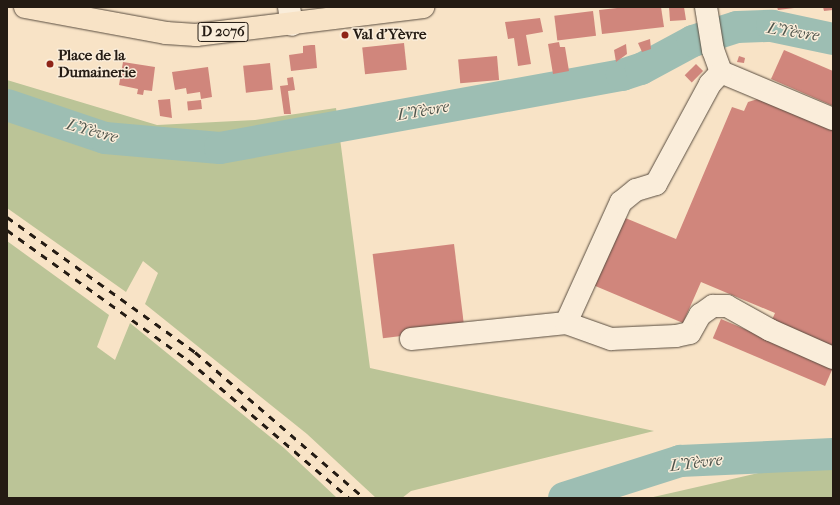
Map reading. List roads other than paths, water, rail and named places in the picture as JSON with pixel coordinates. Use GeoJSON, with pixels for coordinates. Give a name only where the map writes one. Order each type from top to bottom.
{"type":"FeatureCollection","features":[{"type":"Feature","properties":{"kind":"main road","name":"D 2076"},"geometry":{"type":"LineString","coordinates":[[25,7],[181,34],[291,16],[423,7]]}},
{"type":"Feature","properties":{"kind":"lane"},"geometry":{"type":"LineString","coordinates":[[707,8],[713,50],[721,72],[833,119]]}},
{"type":"Feature","properties":{"kind":"lane"},"geometry":{"type":"LineString","coordinates":[[566,323],[620,202],[636,190],[656,184],[710,84],[721,72]]}},
{"type":"Feature","properties":{"kind":"lane"},"geometry":{"type":"LineString","coordinates":[[411,339],[566,323],[611,340],[676,336],[690,333],[700,315],[712,306],[727,306],[770,330],[833,358]]}},
{"type":"Feature","properties":{"kind":"waterway","name":"L'Yèvre"},"geometry":{"type":"LineString","coordinates":[[7,105],[105,138],[220,148],[622,75],[641,69],[693,41],[737,27],[772,26],[833,39]]}},
{"type":"Feature","properties":{"kind":"waterway","name":"L'Yèvre"},"geometry":{"type":"LineString","coordinates":[[564,498],[680,461],[833,454]]}},
{"type":"Feature","properties":{"kind":"railway"},"geometry":{"type":"LineString","coordinates":[[7,217],[195,352],[364,498]]}},
{"type":"Feature","properties":{"kind":"railway"},"geometry":{"type":"LineString","coordinates":[[7,230],[188,360],[349,498]]}},
{"type":"Feature","properties":{"kind":"place","name":"Val d'Yèvre"},"geometry":{"type":"Point","coordinates":[345,35]}},
{"type":"Feature","properties":{"kind":"place","name":"Place de la Dumainerie"},"geometry":{"type":"Point","coordinates":[50,64]}}]}
